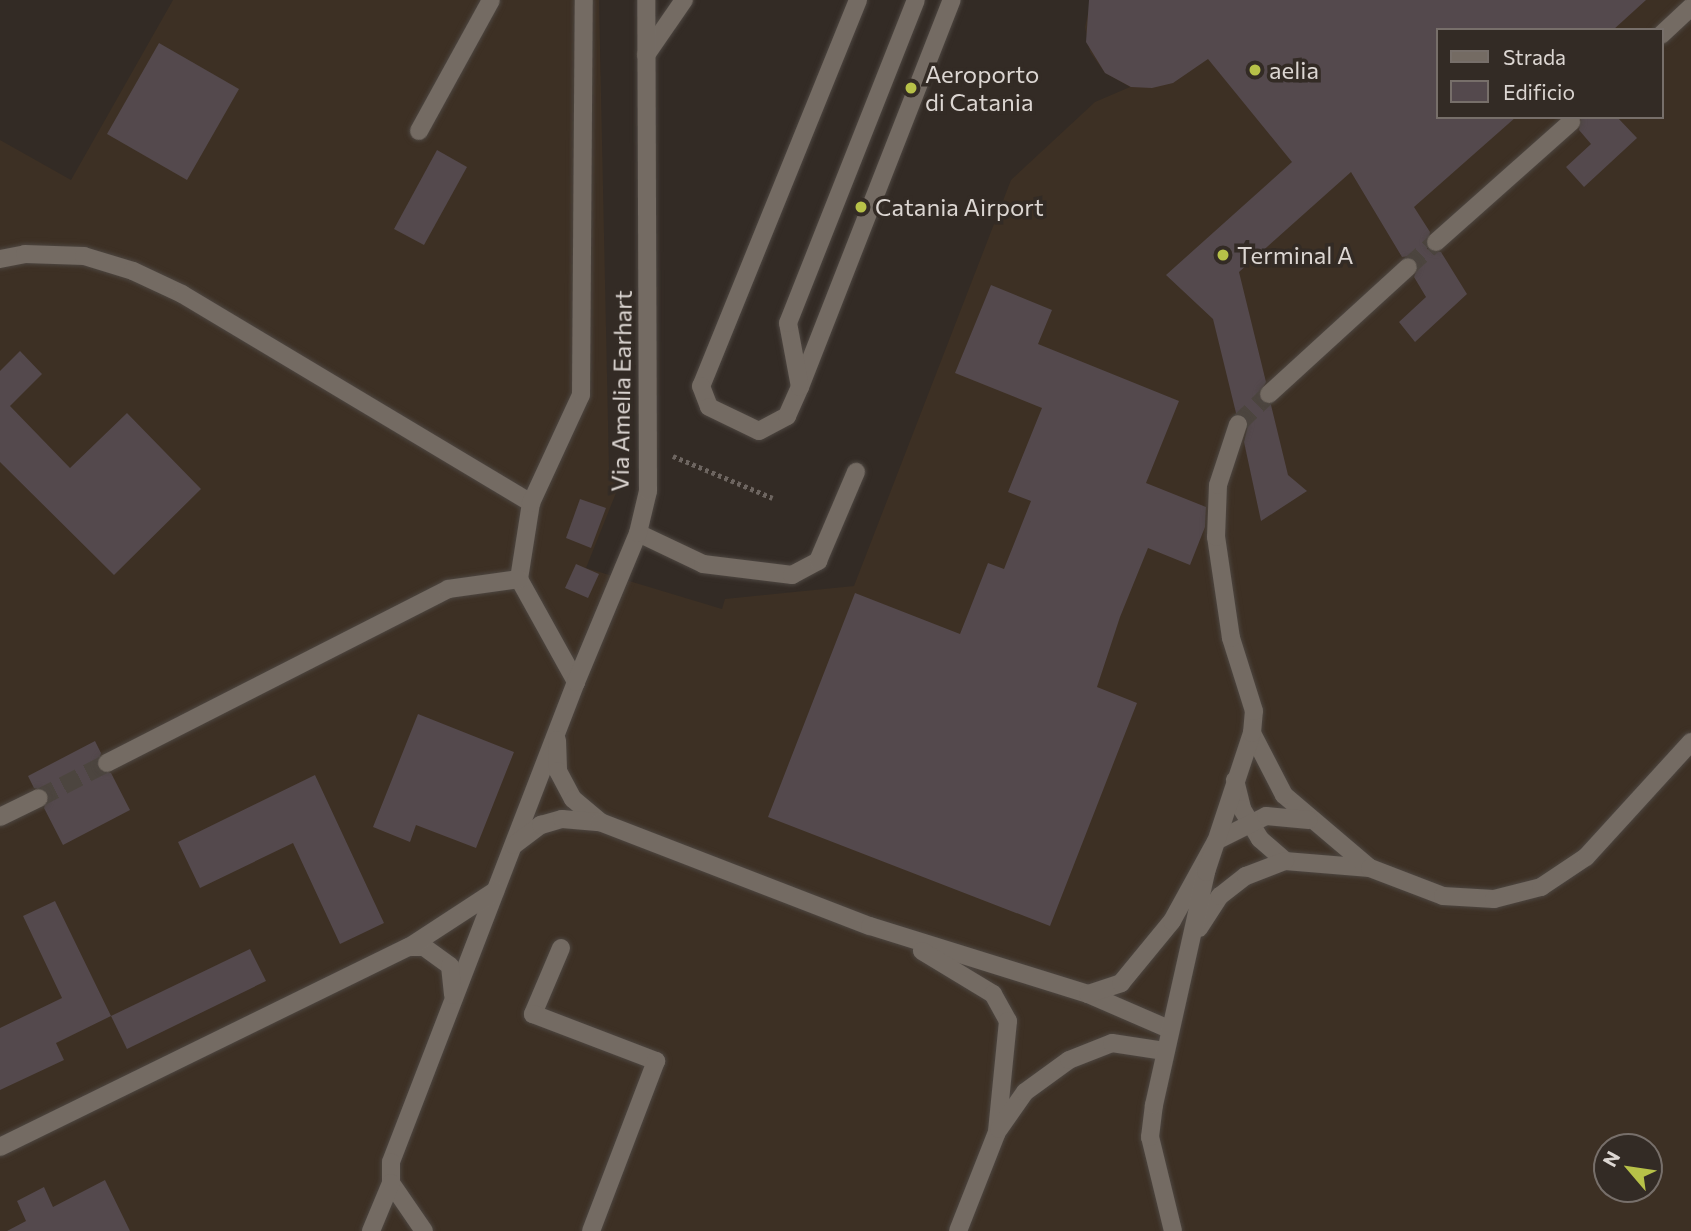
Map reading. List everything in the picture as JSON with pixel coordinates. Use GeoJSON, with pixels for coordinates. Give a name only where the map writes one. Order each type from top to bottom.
{"type":"FeatureCollection","features":[{"type":"Feature","properties":{"kind":"street"},"geometry":{"type":"LineString","coordinates":[[419,131],[491,0]]}},
{"type":"Feature","properties":{"kind":"street"},"geometry":{"type":"LineString","coordinates":[[576,682],[519,579],[531,503],[581,395],[584,0]]}},
{"type":"Feature","properties":{"kind":"street","name":"Via Amelia Earhart"},"geometry":{"type":"LineString","coordinates":[[371,1231],[391,1183],[391,1162],[532,793],[638,533],[648,491],[646,0]]}},
{"type":"Feature","properties":{"kind":"street"},"geometry":{"type":"LineString","coordinates":[[646,55],[684,0]]}},
{"type":"Feature","properties":{"kind":"street"},"geometry":{"type":"LineString","coordinates":[[858,0],[701,386],[709,407],[759,431],[775,427],[786,416],[800,387],[952,0]]}},
{"type":"Feature","properties":{"kind":"street"},"geometry":{"type":"LineString","coordinates":[[800,387],[788,323],[916,0]]}},
{"type":"Feature","properties":{"kind":"street"},"geometry":{"type":"LineString","coordinates":[[1663,33],[1691,7]]}},
{"type":"Feature","properties":{"kind":"street"},"geometry":{"type":"LineString","coordinates":[[1436,242],[1571,122]]}},
{"type":"Feature","properties":{"kind":"street"},"geometry":{"type":"LineString","coordinates":[[0,259],[25,254],[84,256],[133,271],[183,294],[531,503]]}},
{"type":"Feature","properties":{"kind":"street"},"geometry":{"type":"LineString","coordinates":[[1269,394],[1408,267]]}},
{"type":"Feature","properties":{"kind":"street"},"geometry":{"type":"LineString","coordinates":[[1173,1231],[1150,1137],[1164,1051],[1186,957],[1216,841],[1252,733],[1254,711],[1231,638],[1216,537],[1218,485],[1238,424]]}},
{"type":"Feature","properties":{"kind":"street"},"geometry":{"type":"LineString","coordinates":[[638,533],[703,564],[792,575],[818,561],[856,472]]}},
{"type":"Feature","properties":{"kind":"street"},"geometry":{"type":"LineString","coordinates":[[107,763],[448,589],[519,579]]}},
{"type":"Feature","properties":{"kind":"street"},"geometry":{"type":"LineString","coordinates":[[559,726],[558,771],[573,799],[600,822]]}},
{"type":"Feature","properties":{"kind":"street"},"geometry":{"type":"LineString","coordinates":[[1252,733],[1284,795],[1370,868]]}},
{"type":"Feature","properties":{"kind":"street"},"geometry":{"type":"LineString","coordinates":[[1186,957],[1220,896],[1246,876],[1285,861],[1370,868],[1443,896],[1494,899],[1541,887],[1586,857],[1691,743]]}},
{"type":"Feature","properties":{"kind":"street"},"geometry":{"type":"LineString","coordinates":[[1235,780],[1251,824],[1285,861]]}},
{"type":"Feature","properties":{"kind":"street"},"geometry":{"type":"LineString","coordinates":[[0,817],[39,798]]}},
{"type":"Feature","properties":{"kind":"street"},"geometry":{"type":"LineString","coordinates":[[1088,994],[1122,983],[1172,921],[1216,841],[1251,824],[1292,815],[1312,821]]}},
{"type":"Feature","properties":{"kind":"street"},"geometry":{"type":"LineString","coordinates":[[510,851],[541,825],[562,819],[600,822],[870,926],[1088,994],[1169,1029]]}},
{"type":"Feature","properties":{"kind":"street"},"geometry":{"type":"LineString","coordinates":[[0,1147],[409,947],[495,891]]}},
{"type":"Feature","properties":{"kind":"street"},"geometry":{"type":"LineString","coordinates":[[870,926],[962,971],[993,994],[1008,1021],[997,1132]]}},
{"type":"Feature","properties":{"kind":"street"},"geometry":{"type":"LineString","coordinates":[[409,947],[424,947],[450,966],[452,1003]]}},
{"type":"Feature","properties":{"kind":"street"},"geometry":{"type":"LineString","coordinates":[[561,948],[533,1014],[656,1061],[590,1231]]}},
{"type":"Feature","properties":{"kind":"street"},"geometry":{"type":"LineString","coordinates":[[958,1231],[997,1132],[1025,1092],[1069,1060],[1112,1043],[1164,1051]]}},
{"type":"Feature","properties":{"kind":"street"},"geometry":{"type":"LineString","coordinates":[[391,1183],[422,1227],[441,1231]]}},
{"type":"Feature","properties":{"kind":"path"},"geometry":{"type":"LineString","coordinates":[[668,441],[669,455],[773,498]]}},
{"type":"Feature","properties":{"kind":"shaded area"},"geometry":{"type":"Polygon","coordinates":[[[173,0],[599,0],[609,469],[620,483],[586,568],[722,609],[725,599],[854,586],[1011,180],[1095,102],[1130,87],[1105,73],[1090,52],[1085,27],[1091,0],[1691,0],[1691,1231],[0,1231],[0,140],[71,180],[173,0]]]}},
{"type":"Feature","properties":{"kind":"building","name":"Terminal A"},"geometry":{"type":"Polygon","coordinates":[[[1089,0],[1646,0],[1615,28],[1436,28],[1436,119],[1514,119],[1414,207],[1430,232],[1427,249],[1441,252],[1467,294],[1415,342],[1399,322],[1426,297],[1414,277],[1419,264],[1412,256],[1402,257],[1351,172],[1239,272],[1266,382],[1258,397],[1271,405],[1288,475],[1307,491],[1261,521],[1244,442],[1249,421],[1236,413],[1213,319],[1166,275],[1292,162],[1208,59],[1173,83],[1152,88],[1131,87],[1105,73],[1086,42],[1089,0]]]}},
{"type":"Feature","properties":{"kind":"building"},"geometry":{"type":"Polygon","coordinates":[[[159,43],[239,89],[187,180],[107,134],[159,43]]]}},
{"type":"Feature","properties":{"kind":"building"},"geometry":{"type":"Polygon","coordinates":[[[1581,119],[1619,119],[1637,138],[1584,187],[1566,167],[1591,144],[1579,130],[1581,119]]]}},
{"type":"Feature","properties":{"kind":"building"},"geometry":{"type":"Polygon","coordinates":[[[437,150],[467,167],[424,245],[394,229],[437,150]]]}},
{"type":"Feature","properties":{"kind":"building"},"geometry":{"type":"Polygon","coordinates":[[[991,285],[1052,310],[1038,344],[1179,401],[1146,483],[1206,507],[1205,527],[1190,565],[1148,548],[1120,617],[1097,687],[1137,703],[1050,926],[768,817],[855,593],[960,634],[988,563],[1004,569],[1031,501],[1008,492],[1042,408],[955,373],[991,285]]]}},
{"type":"Feature","properties":{"kind":"building"},"geometry":{"type":"Polygon","coordinates":[[[20,351],[42,374],[10,406],[70,468],[127,413],[201,489],[114,575],[0,462],[0,371],[20,351]]]}},
{"type":"Feature","properties":{"kind":"building"},"geometry":{"type":"Polygon","coordinates":[[[580,499],[606,508],[591,548],[566,538],[580,499]]]}},
{"type":"Feature","properties":{"kind":"building"},"geometry":{"type":"Polygon","coordinates":[[[576,564],[599,574],[588,598],[565,588],[576,564]]]}},
{"type":"Feature","properties":{"kind":"building"},"geometry":{"type":"Polygon","coordinates":[[[418,714],[514,752],[476,848],[416,825],[410,842],[373,827],[418,714]]]}},
{"type":"Feature","properties":{"kind":"building"},"geometry":{"type":"Polygon","coordinates":[[[95,741],[101,753],[97,768],[111,773],[130,810],[63,845],[44,808],[49,792],[34,788],[28,776],[95,741]]]}},
{"type":"Feature","properties":{"kind":"building"},"geometry":{"type":"Polygon","coordinates":[[[315,775],[384,923],[340,944],[293,843],[200,888],[178,842],[315,775]]]}},
{"type":"Feature","properties":{"kind":"building"},"geometry":{"type":"Polygon","coordinates":[[[55,901],[111,1016],[56,1043],[64,1060],[0,1090],[0,1028],[62,998],[23,916],[55,901]]]}},
{"type":"Feature","properties":{"kind":"building"},"geometry":{"type":"Polygon","coordinates":[[[250,949],[266,981],[127,1049],[111,1016],[250,949]]]}},
{"type":"Feature","properties":{"kind":"building"},"geometry":{"type":"Polygon","coordinates":[[[105,1180],[130,1231],[7,1231],[26,1221],[17,1201],[44,1187],[53,1207],[105,1180]]]}},
{"type":"Feature","properties":{"kind":"tunnel"},"geometry":{"type":"LineString","coordinates":[[1408,267],[1436,242]]}},
{"type":"Feature","properties":{"kind":"tunnel"},"geometry":{"type":"LineString","coordinates":[[1238,424],[1269,394]]}},
{"type":"Feature","properties":{"kind":"tunnel"},"geometry":{"type":"LineString","coordinates":[[39,798],[107,763]]}},
{"type":"Feature","properties":{"kind":"place","name":"aelia"},"geometry":{"type":"Point","coordinates":[1255,70]}},
{"type":"Feature","properties":{"kind":"place","name":"Aeroporto di Catania"},"geometry":{"type":"Point","coordinates":[911,88]}},
{"type":"Feature","properties":{"kind":"place","name":"Catania Airport"},"geometry":{"type":"Point","coordinates":[861,207]}},
{"type":"Feature","properties":{"kind":"place","name":"Terminal A"},"geometry":{"type":"Point","coordinates":[1223,255]}}]}
